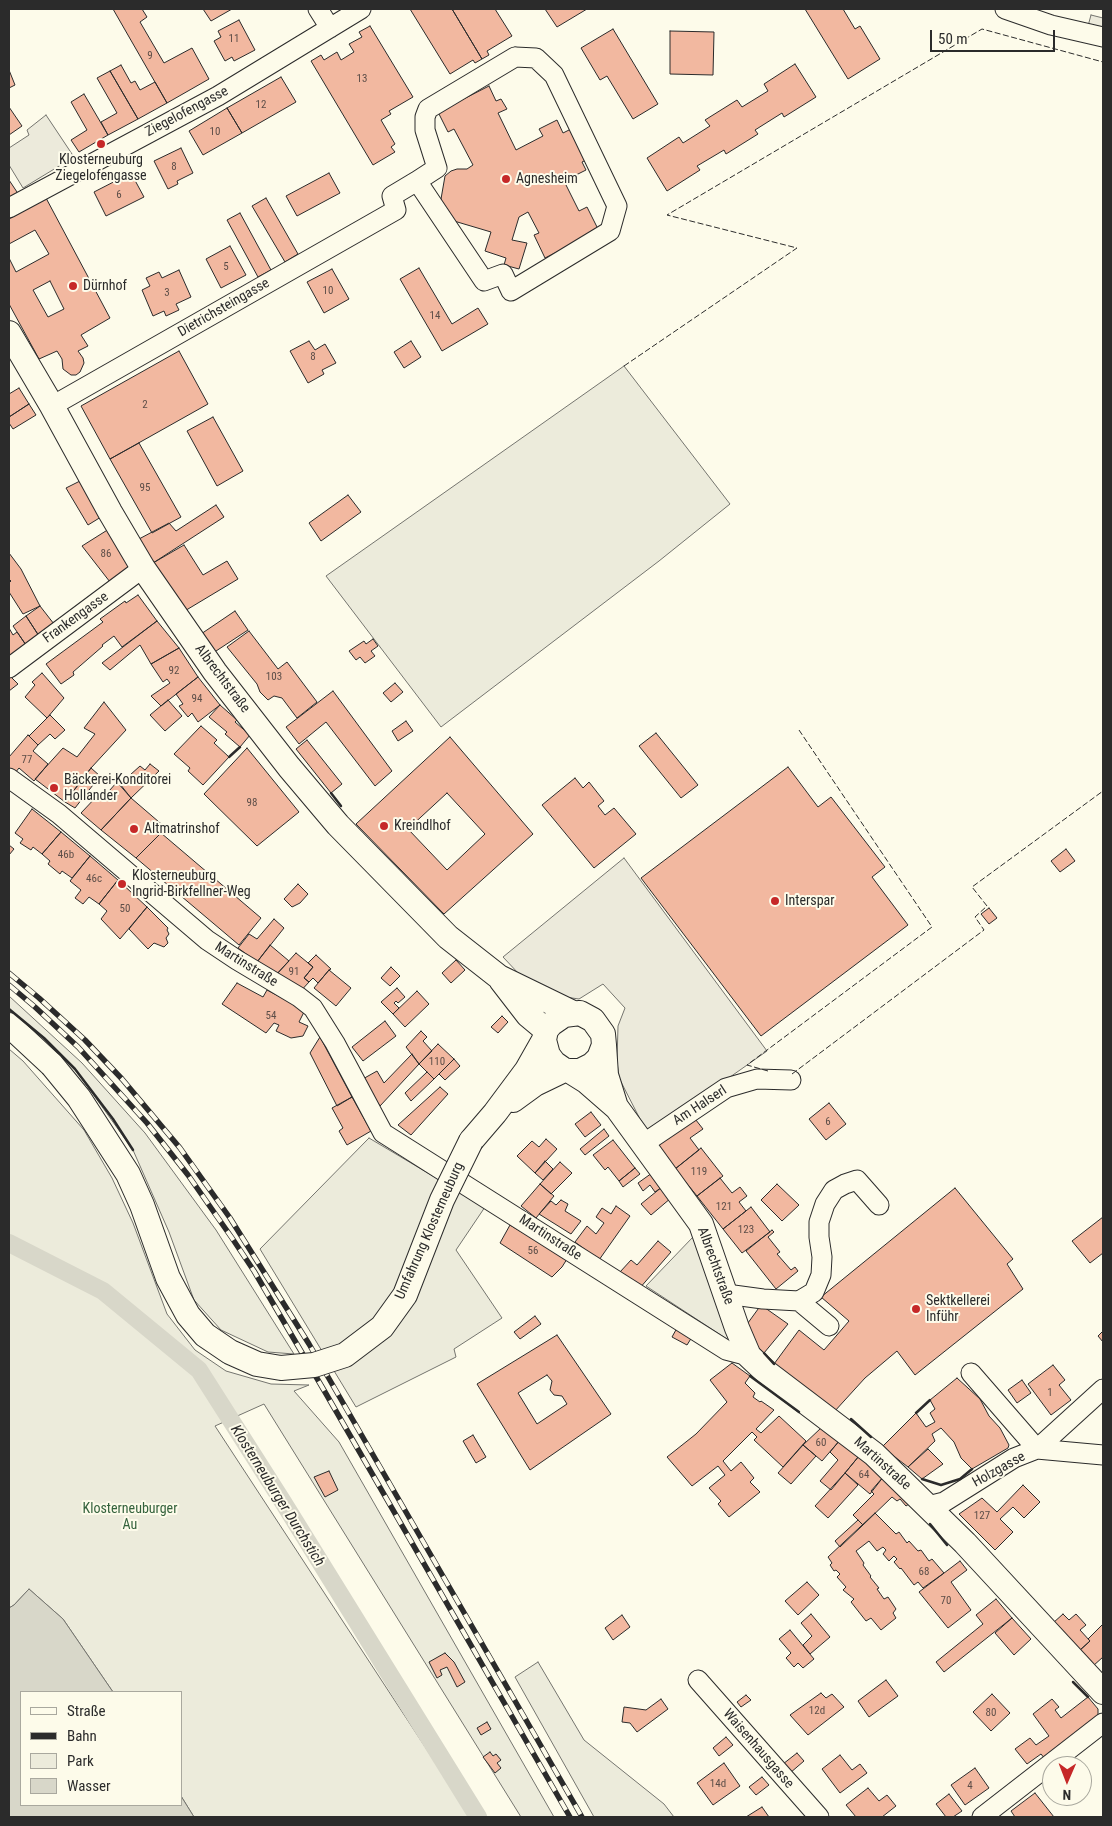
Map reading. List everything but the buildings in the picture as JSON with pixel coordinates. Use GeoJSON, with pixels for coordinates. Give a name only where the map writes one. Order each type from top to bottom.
{"type":"FeatureCollection","features":[{"type":"Feature","properties":{"kind":"main road","name":"Albrechtstraße"},"geometry":{"type":"LineString","coordinates":[[9,333],[143,568],[215,672],[338,826],[448,937],[499,977],[573,1012]]}},
{"type":"Feature","properties":{"kind":"main road","name":"Albrechtstraße"},"geometry":{"type":"LineString","coordinates":[[499,977],[545,1035]]}},
{"type":"Feature","properties":{"kind":"main road"},"geometry":{"type":"LineString","coordinates":[[573,1012],[589,1016],[598,1024],[603,1034],[604,1045],[599,1058],[592,1065],[580,1070],[567,1071],[554,1063],[548,1055],[545,1035],[557,1018],[573,1012]]}},
{"type":"Feature","properties":{"kind":"main road","name":"Umfahrung Klosterneuburg"},"geometry":{"type":"LineString","coordinates":[[9,1025],[52,1065],[79,1098],[128,1174],[142,1204],[168,1278],[188,1315],[205,1335],[230,1352],[256,1364],[281,1368],[314,1365],[345,1355],[382,1327],[404,1295],[442,1200],[471,1141],[495,1113],[527,1070],[545,1035]]}},
{"type":"Feature","properties":{"kind":"main road","name":"Albrechtstraße"},"geometry":{"type":"LineString","coordinates":[[604,1045],[606,1075],[617,1108]]}},
{"type":"Feature","properties":{"kind":"main road","name":"Albrechtstraße"},"geometry":{"type":"LineString","coordinates":[[567,1071],[586,1081],[617,1108],[701,1224],[737,1328],[749,1356]]}},
{"type":"Feature","properties":{"kind":"main road","name":"Umfahrung Klosterneuburg"},"geometry":{"type":"LineString","coordinates":[[495,1113],[535,1084],[567,1071]]}},
{"type":"Feature","properties":{"kind":"main road","name":"Martinstraße"},"geometry":{"type":"LineString","coordinates":[[749,1356],[766,1372],[874,1454],[965,1543],[1103,1692]]}},
{"type":"Feature","properties":{"kind":"street"},"geometry":{"type":"LineString","coordinates":[[318,9],[330,28]]}},
{"type":"Feature","properties":{"kind":"street","name":"Ziegelofengasse"},"geometry":{"type":"LineString","coordinates":[[9,208],[218,96],[361,9]]}},
{"type":"Feature","properties":{"kind":"street"},"geometry":{"type":"LineString","coordinates":[[1005,9],[1051,25],[1103,37]]}},
{"type":"Feature","properties":{"kind":"street"},"geometry":{"type":"LineString","coordinates":[[515,57],[536,58],[554,74],[617,206],[610,231],[511,291],[503,274],[484,281],[417,180],[438,168],[425,130],[425,117],[428,110],[515,57]]}},
{"type":"Feature","properties":{"kind":"street","name":"Dietrichsteingasse"},"geometry":{"type":"LineString","coordinates":[[52,406],[396,210],[392,196],[417,180]]}},
{"type":"Feature","properties":{"kind":"street","name":"Frankengasse"},"geometry":{"type":"LineString","coordinates":[[9,668],[143,568]]}},
{"type":"Feature","properties":{"kind":"street","name":"Martinstraße"},"geometry":{"type":"LineString","coordinates":[[9,778],[59,814],[207,940],[313,1008],[335,1043],[383,1133],[726,1350],[749,1356]]}},
{"type":"Feature","properties":{"kind":"street","name":"Am Halserl"},"geometry":{"type":"LineString","coordinates":[[643,1144],[726,1088],[757,1079],[791,1080]]}},
{"type":"Feature","properties":{"kind":"street"},"geometry":{"type":"LineString","coordinates":[[726,1294],[799,1301],[814,1292],[821,1275],[822,1257],[819,1222],[825,1204],[834,1190],[857,1180],[879,1205]]}},
{"type":"Feature","properties":{"kind":"street"},"geometry":{"type":"LineString","coordinates":[[799,1301],[829,1326]]}},
{"type":"Feature","properties":{"kind":"street"},"geometry":{"type":"LineString","coordinates":[[971,1373],[1037,1449],[1103,1390]]}},
{"type":"Feature","properties":{"kind":"street","name":"Holzgasse"},"geometry":{"type":"LineString","coordinates":[[928,1506],[944,1502],[1014,1458],[1037,1449],[1103,1455]]}},
{"type":"Feature","properties":{"kind":"street","name":"Waisenhausgasse"},"geometry":{"type":"LineString","coordinates":[[698,1680],[819,1817]]}},
{"type":"Feature","properties":{"kind":"street"},"geometry":{"type":"LineString","coordinates":[[982,1817],[1103,1723]]}},
{"type":"Feature","properties":{"kind":"green space"},"geometry":{"type":"Polygon","coordinates":[[[624,366],[730,504],[659,561],[441,727],[326,576],[624,366]]]}},
{"type":"Feature","properties":{"kind":"green space"},"geometry":{"type":"Polygon","coordinates":[[[9,996],[82,1063],[145,1133],[216,1230],[294,1354],[268,1352],[221,1330],[194,1300],[169,1232],[133,1150],[75,1069],[9,1010],[9,996]]]}},
{"type":"Feature","properties":{"kind":"green space","name":"Klosterneuburger Au"},"geometry":{"type":"Polygon","coordinates":[[[9,1049],[23,1061],[84,1130],[112,1178],[133,1223],[167,1314],[195,1350],[226,1371],[271,1384],[309,1385],[294,1391],[339,1442],[554,1817],[521,1817],[264,1404],[215,1426],[471,1817],[194,1817],[182,1798],[182,1691],[112,1691],[63,1619],[29,1589],[9,1608],[9,1049]]]}},
{"type":"Feature","properties":{"kind":"green space"},"geometry":{"type":"Polygon","coordinates":[[[369,1138],[485,1207],[456,1250],[502,1318],[454,1349],[456,1357],[356,1407],[260,1249],[369,1138]]]}},
{"type":"Feature","properties":{"kind":"green space"},"geometry":{"type":"Polygon","coordinates":[[[693,1237],[739,1347],[646,1286],[693,1237]]]}},
{"type":"Feature","properties":{"kind":"green space"},"geometry":{"type":"Polygon","coordinates":[[[538,1662],[584,1740],[664,1804],[674,1817],[594,1817],[515,1677],[538,1662]]]}},
{"type":"Feature","properties":{"kind":"shaded area"},"geometry":{"type":"Polygon","coordinates":[[[1091,15],[1103,18],[1103,29],[1088,26],[1091,15]]]}},
{"type":"Feature","properties":{"kind":"shaded area"},"geometry":{"type":"Polygon","coordinates":[[[46,115],[74,157],[23,188],[9,165],[9,148],[29,135],[27,130],[46,115]]]}},
{"type":"Feature","properties":{"kind":"shaded area"},"geometry":{"type":"Polygon","coordinates":[[[624,858],[767,1051],[651,1136],[619,1078],[617,1062],[618,1026],[625,1008],[603,984],[579,999],[565,997],[519,974],[503,957],[624,858]]]}},
{"type":"Feature","properties":{"kind":"water"},"geometry":{"type":"Polygon","coordinates":[[[29,1589],[63,1619],[112,1691],[20,1691],[20,1806],[182,1806],[182,1798],[194,1817],[9,1817],[9,1608],[29,1589]]]}},
{"type":"Feature","properties":{"kind":"waterway","name":"Klosterneuburger Durchstich"},"geometry":{"type":"LineString","coordinates":[[9,1243],[103,1291],[199,1370],[478,1817]]}},
{"type":"Feature","properties":{"kind":"railway"},"geometry":{"type":"LineString","coordinates":[[9,973],[85,1040],[122,1079],[180,1148],[230,1218],[309,1344],[582,1817]]}},
{"type":"Feature","properties":{"kind":"railway"},"geometry":{"type":"LineString","coordinates":[[9,985],[78,1047],[147,1123],[188,1175],[232,1238],[254,1271],[325,1392],[570,1817]]}},
{"type":"Feature","properties":{"kind":"fence"},"geometry":{"type":"LineString","coordinates":[[624,366],[797,248],[667,215],[982,29],[1103,62]]}},
{"type":"Feature","properties":{"kind":"fence"},"geometry":{"type":"LineString","coordinates":[[768,1071],[747,1065],[932,927],[799,730]]}},
{"type":"Feature","properties":{"kind":"fence"},"geometry":{"type":"LineString","coordinates":[[792,1074],[984,930],[975,917],[987,906],[972,887],[1103,791]]}},
{"type":"Feature","properties":{"kind":"wall"},"geometry":{"type":"LineString","coordinates":[[229,757],[240,747]]}},
{"type":"Feature","properties":{"kind":"wall"},"geometry":{"type":"LineString","coordinates":[[331,793],[341,806]]}},
{"type":"Feature","properties":{"kind":"wall"},"geometry":{"type":"LineString","coordinates":[[9,1009],[44,1038],[75,1069],[113,1119],[133,1150]]}},
{"type":"Feature","properties":{"kind":"wall"},"geometry":{"type":"LineString","coordinates":[[764,1353],[774,1364]]}},
{"type":"Feature","properties":{"kind":"wall"},"geometry":{"type":"LineString","coordinates":[[750,1376],[799,1412]]}},
{"type":"Feature","properties":{"kind":"wall"},"geometry":{"type":"LineString","coordinates":[[916,1413],[930,1400]]}},
{"type":"Feature","properties":{"kind":"wall"},"geometry":{"type":"LineString","coordinates":[[851,1419],[871,1437]]}},
{"type":"Feature","properties":{"kind":"wall"},"geometry":{"type":"LineString","coordinates":[[922,1479],[941,1485],[960,1479],[972,1469]]}},
{"type":"Feature","properties":{"kind":"wall"},"geometry":{"type":"LineString","coordinates":[[930,1524],[947,1545]]}},
{"type":"Feature","properties":{"kind":"wall"},"geometry":{"type":"LineString","coordinates":[[1073,1682],[1088,1697]]}},
{"type":"Feature","properties":{"kind":"place","name":"Klosterneuburg Ziegelofengasse"},"geometry":{"type":"Point","coordinates":[101,144]}},
{"type":"Feature","properties":{"kind":"place","name":"Agnesheim"},"geometry":{"type":"Point","coordinates":[506,179]}},
{"type":"Feature","properties":{"kind":"place","name":"Dürnhof"},"geometry":{"type":"Point","coordinates":[73,286]}},
{"type":"Feature","properties":{"kind":"place","name":"Bäckerei-Konditorei Hollander"},"geometry":{"type":"Point","coordinates":[54,788]}},
{"type":"Feature","properties":{"kind":"place","name":"Kreindlhof"},"geometry":{"type":"Point","coordinates":[384,826]}},
{"type":"Feature","properties":{"kind":"place","name":"Altmatrinshof"},"geometry":{"type":"Point","coordinates":[134,829]}},
{"type":"Feature","properties":{"kind":"place","name":"Klosterneuburg Ingrid-Birkfellner-Weg"},"geometry":{"type":"Point","coordinates":[122,884]}},
{"type":"Feature","properties":{"kind":"place","name":"Interspar"},"geometry":{"type":"Point","coordinates":[775,901]}},
{"type":"Feature","properties":{"kind":"place","name":"Sektkellerei Inführ"},"geometry":{"type":"Point","coordinates":[916,1309]}}]}
